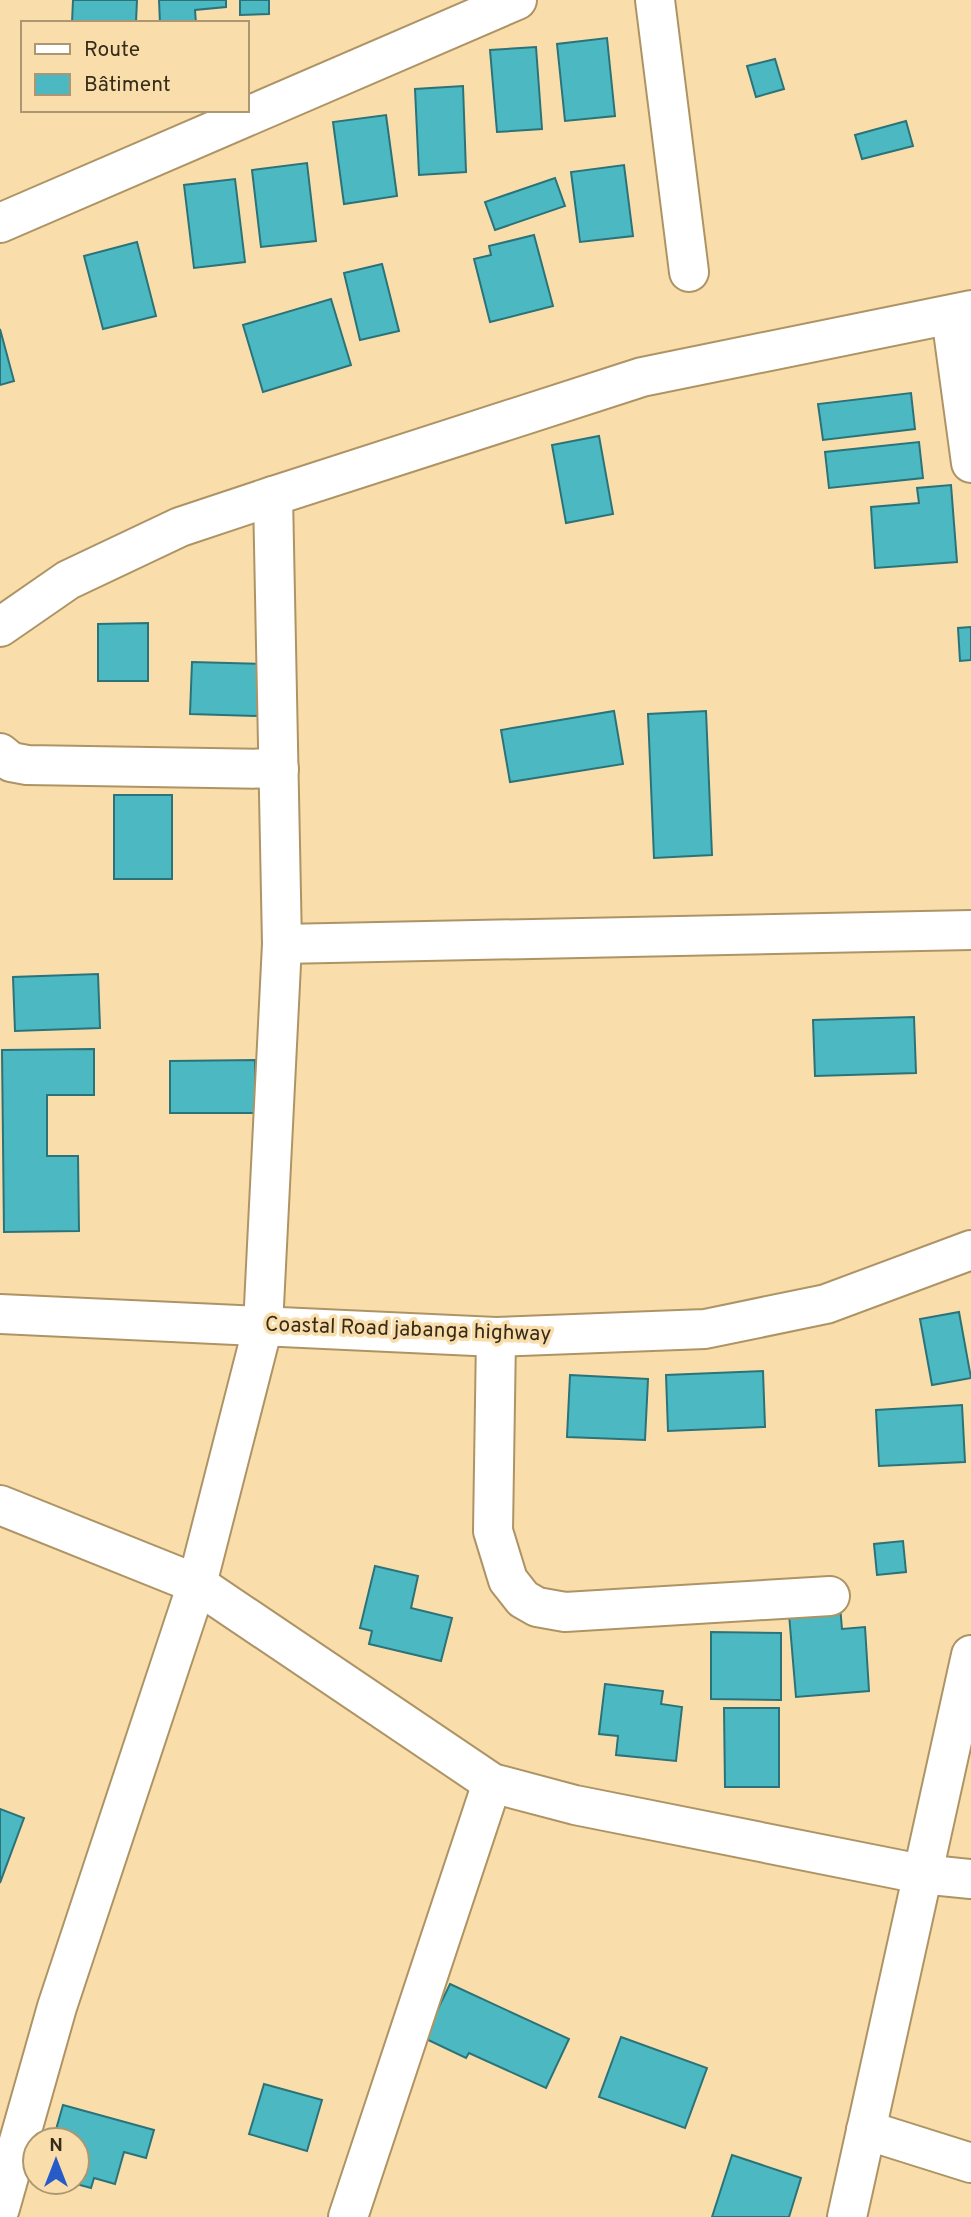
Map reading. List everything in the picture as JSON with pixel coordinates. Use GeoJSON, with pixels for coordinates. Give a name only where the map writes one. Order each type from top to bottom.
{"type":"FeatureCollection","features":[{"type":"Feature","properties":{"kind":"street"},"geometry":{"type":"LineString","coordinates":[[0,223],[517,0]]}},
{"type":"Feature","properties":{"kind":"street"},"geometry":{"type":"LineString","coordinates":[[655,0],[689,272]]}},
{"type":"Feature","properties":{"kind":"street"},"geometry":{"type":"LineString","coordinates":[[0,627],[80,574],[180,527],[273,496],[642,377],[961,313],[971,463]]}},
{"type":"Feature","properties":{"kind":"street"},"geometry":{"type":"LineString","coordinates":[[0,2208],[57,2007],[197,1584],[263,1326],[282,944],[273,496]]}},
{"type":"Feature","properties":{"kind":"street"},"geometry":{"type":"LineString","coordinates":[[0,753],[11,762],[27,765],[279,769]]}},
{"type":"Feature","properties":{"kind":"street"},"geometry":{"type":"LineString","coordinates":[[282,944],[971,930]]}},
{"type":"Feature","properties":{"kind":"street","name":"Coastal Road jabanga highway"},"geometry":{"type":"LineString","coordinates":[[0,1314],[496,1337],[705,1329],[826,1304],[971,1250]]}},
{"type":"Feature","properties":{"kind":"street"},"geometry":{"type":"LineString","coordinates":[[496,1337],[493,1531],[508,1580],[523,1599],[537,1607],[565,1612],[830,1596]]}},
{"type":"Feature","properties":{"kind":"street"},"geometry":{"type":"LineString","coordinates":[[0,1505],[197,1584],[492,1783],[575,1805],[921,1874],[971,1879]]}},
{"type":"Feature","properties":{"kind":"street"},"geometry":{"type":"LineString","coordinates":[[847,2217],[971,1655]]}},
{"type":"Feature","properties":{"kind":"street"},"geometry":{"type":"LineString","coordinates":[[348,2217],[492,1783]]}},
{"type":"Feature","properties":{"kind":"street"},"geometry":{"type":"LineString","coordinates":[[866,2130],[971,2163]]}},
{"type":"Feature","properties":{"kind":"building"},"geometry":{"type":"Polygon","coordinates":[[[73,0],[137,0],[136,21],[72,21],[73,0]]]}},
{"type":"Feature","properties":{"kind":"building"},"geometry":{"type":"Polygon","coordinates":[[[159,0],[226,0],[226,7],[195,10],[196,21],[160,21],[159,0]]]}},
{"type":"Feature","properties":{"kind":"building"},"geometry":{"type":"Polygon","coordinates":[[[240,0],[269,0],[269,14],[240,15],[240,0]]]}},
{"type":"Feature","properties":{"kind":"building"},"geometry":{"type":"Polygon","coordinates":[[[607,38],[615,116],[565,121],[557,44],[607,38]]]}},
{"type":"Feature","properties":{"kind":"building"},"geometry":{"type":"Polygon","coordinates":[[[536,47],[542,129],[497,132],[490,50],[536,47]]]}},
{"type":"Feature","properties":{"kind":"building"},"geometry":{"type":"Polygon","coordinates":[[[775,59],[784,89],[756,97],[747,66],[775,59]]]}},
{"type":"Feature","properties":{"kind":"building"},"geometry":{"type":"Polygon","coordinates":[[[463,86],[466,172],[419,175],[415,89],[463,86]]]}},
{"type":"Feature","properties":{"kind":"building"},"geometry":{"type":"Polygon","coordinates":[[[386,115],[397,196],[344,204],[333,122],[386,115]]]}},
{"type":"Feature","properties":{"kind":"building"},"geometry":{"type":"Polygon","coordinates":[[[906,121],[913,146],[862,159],[855,135],[906,121]]]}},
{"type":"Feature","properties":{"kind":"building"},"geometry":{"type":"Polygon","coordinates":[[[307,163],[316,241],[261,247],[252,170],[307,163]]]}},
{"type":"Feature","properties":{"kind":"building"},"geometry":{"type":"Polygon","coordinates":[[[624,165],[633,236],[580,242],[571,172],[624,165]]]}},
{"type":"Feature","properties":{"kind":"building"},"geometry":{"type":"Polygon","coordinates":[[[555,178],[565,206],[495,230],[485,202],[555,178]]]}},
{"type":"Feature","properties":{"kind":"building"},"geometry":{"type":"Polygon","coordinates":[[[235,179],[245,262],[194,268],[184,185],[235,179]]]}},
{"type":"Feature","properties":{"kind":"building"},"geometry":{"type":"Polygon","coordinates":[[[534,235],[553,306],[490,322],[474,259],[491,255],[489,246],[534,235]]]}},
{"type":"Feature","properties":{"kind":"building"},"geometry":{"type":"Polygon","coordinates":[[[137,242],[156,316],[103,329],[84,256],[137,242]]]}},
{"type":"Feature","properties":{"kind":"building"},"geometry":{"type":"Polygon","coordinates":[[[382,264],[399,331],[360,340],[344,273],[382,264]]]}},
{"type":"Feature","properties":{"kind":"building"},"geometry":{"type":"Polygon","coordinates":[[[331,299],[351,365],[263,392],[243,325],[331,299]]]}},
{"type":"Feature","properties":{"kind":"building"},"geometry":{"type":"Polygon","coordinates":[[[0,329],[14,381],[0,385],[0,329]]]}},
{"type":"Feature","properties":{"kind":"building"},"geometry":{"type":"Polygon","coordinates":[[[911,393],[915,429],[823,440],[818,404],[911,393]]]}},
{"type":"Feature","properties":{"kind":"building"},"geometry":{"type":"Polygon","coordinates":[[[599,436],[613,514],[566,523],[552,445],[599,436]]]}},
{"type":"Feature","properties":{"kind":"building"},"geometry":{"type":"Polygon","coordinates":[[[919,442],[923,478],[829,488],[825,452],[919,442]]]}},
{"type":"Feature","properties":{"kind":"building"},"geometry":{"type":"Polygon","coordinates":[[[951,485],[957,562],[875,568],[871,507],[919,503],[917,488],[951,485]]]}},
{"type":"Feature","properties":{"kind":"building"},"geometry":{"type":"Polygon","coordinates":[[[148,623],[148,681],[98,681],[98,624],[148,623]]]}},
{"type":"Feature","properties":{"kind":"building"},"geometry":{"type":"Polygon","coordinates":[[[971,627],[971,660],[960,661],[958,628],[971,627]]]}},
{"type":"Feature","properties":{"kind":"building"},"geometry":{"type":"Polygon","coordinates":[[[192,662],[262,664],[260,716],[190,714],[192,662]]]}},
{"type":"Feature","properties":{"kind":"building"},"geometry":{"type":"Polygon","coordinates":[[[614,711],[623,764],[510,782],[501,730],[614,711]]]}},
{"type":"Feature","properties":{"kind":"building"},"geometry":{"type":"Polygon","coordinates":[[[706,711],[712,855],[654,858],[648,714],[706,711]]]}},
{"type":"Feature","properties":{"kind":"building"},"geometry":{"type":"Polygon","coordinates":[[[114,795],[172,795],[172,879],[114,879],[114,795]]]}},
{"type":"Feature","properties":{"kind":"building"},"geometry":{"type":"Polygon","coordinates":[[[98,974],[100,1028],[15,1031],[13,977],[98,974]]]}},
{"type":"Feature","properties":{"kind":"building"},"geometry":{"type":"Polygon","coordinates":[[[914,1017],[916,1073],[815,1076],[813,1020],[914,1017]]]}},
{"type":"Feature","properties":{"kind":"building"},"geometry":{"type":"Polygon","coordinates":[[[94,1049],[94,1095],[47,1095],[47,1156],[78,1156],[79,1231],[4,1232],[2,1050],[94,1049]]]}},
{"type":"Feature","properties":{"kind":"building"},"geometry":{"type":"Polygon","coordinates":[[[255,1060],[256,1113],[170,1113],[170,1061],[255,1060]]]}},
{"type":"Feature","properties":{"kind":"building"},"geometry":{"type":"Polygon","coordinates":[[[959,1312],[971,1378],[932,1385],[920,1319],[959,1312]]]}},
{"type":"Feature","properties":{"kind":"building"},"geometry":{"type":"Polygon","coordinates":[[[763,1371],[765,1427],[668,1431],[666,1375],[763,1371]]]}},
{"type":"Feature","properties":{"kind":"building"},"geometry":{"type":"Polygon","coordinates":[[[570,1375],[648,1379],[645,1440],[567,1437],[570,1375]]]}},
{"type":"Feature","properties":{"kind":"building"},"geometry":{"type":"Polygon","coordinates":[[[962,1405],[965,1462],[879,1466],[876,1410],[962,1405]]]}},
{"type":"Feature","properties":{"kind":"building"},"geometry":{"type":"Polygon","coordinates":[[[903,1541],[906,1572],[877,1575],[874,1544],[903,1541]]]}},
{"type":"Feature","properties":{"kind":"building"},"geometry":{"type":"Polygon","coordinates":[[[375,1566],[418,1576],[411,1608],[452,1618],[441,1661],[369,1644],[372,1631],[360,1628],[375,1566]]]}},
{"type":"Feature","properties":{"kind":"building"},"geometry":{"type":"Polygon","coordinates":[[[788,1602],[840,1606],[842,1629],[865,1627],[869,1691],[796,1697],[788,1602]]]}},
{"type":"Feature","properties":{"kind":"building"},"geometry":{"type":"Polygon","coordinates":[[[711,1632],[781,1633],[781,1700],[711,1699],[711,1632]]]}},
{"type":"Feature","properties":{"kind":"building"},"geometry":{"type":"Polygon","coordinates":[[[605,1684],[663,1691],[661,1704],[682,1707],[676,1761],[616,1755],[618,1736],[599,1734],[605,1684]]]}},
{"type":"Feature","properties":{"kind":"building"},"geometry":{"type":"Polygon","coordinates":[[[724,1708],[779,1708],[779,1787],[725,1787],[724,1708]]]}},
{"type":"Feature","properties":{"kind":"building"},"geometry":{"type":"Polygon","coordinates":[[[0,1809],[24,1818],[0,1883],[0,1809]]]}},
{"type":"Feature","properties":{"kind":"building"},"geometry":{"type":"Polygon","coordinates":[[[450,1984],[569,2039],[546,2088],[469,2053],[466,2058],[424,2038],[450,1984]]]}},
{"type":"Feature","properties":{"kind":"building"},"geometry":{"type":"Polygon","coordinates":[[[621,2037],[707,2068],[685,2128],[599,2097],[621,2037]]]}},
{"type":"Feature","properties":{"kind":"building"},"geometry":{"type":"Polygon","coordinates":[[[264,2084],[322,2100],[307,2151],[249,2134],[264,2084]]]}},
{"type":"Feature","properties":{"kind":"building"},"geometry":{"type":"Polygon","coordinates":[[[63,2105],[154,2130],[146,2158],[124,2152],[115,2184],[94,2178],[91,2188],[91,2126],[57,2126],[63,2105]]]}},
{"type":"Feature","properties":{"kind":"building"},"geometry":{"type":"Polygon","coordinates":[[[732,2155],[801,2178],[789,2217],[712,2217],[732,2155]]]}}]}
